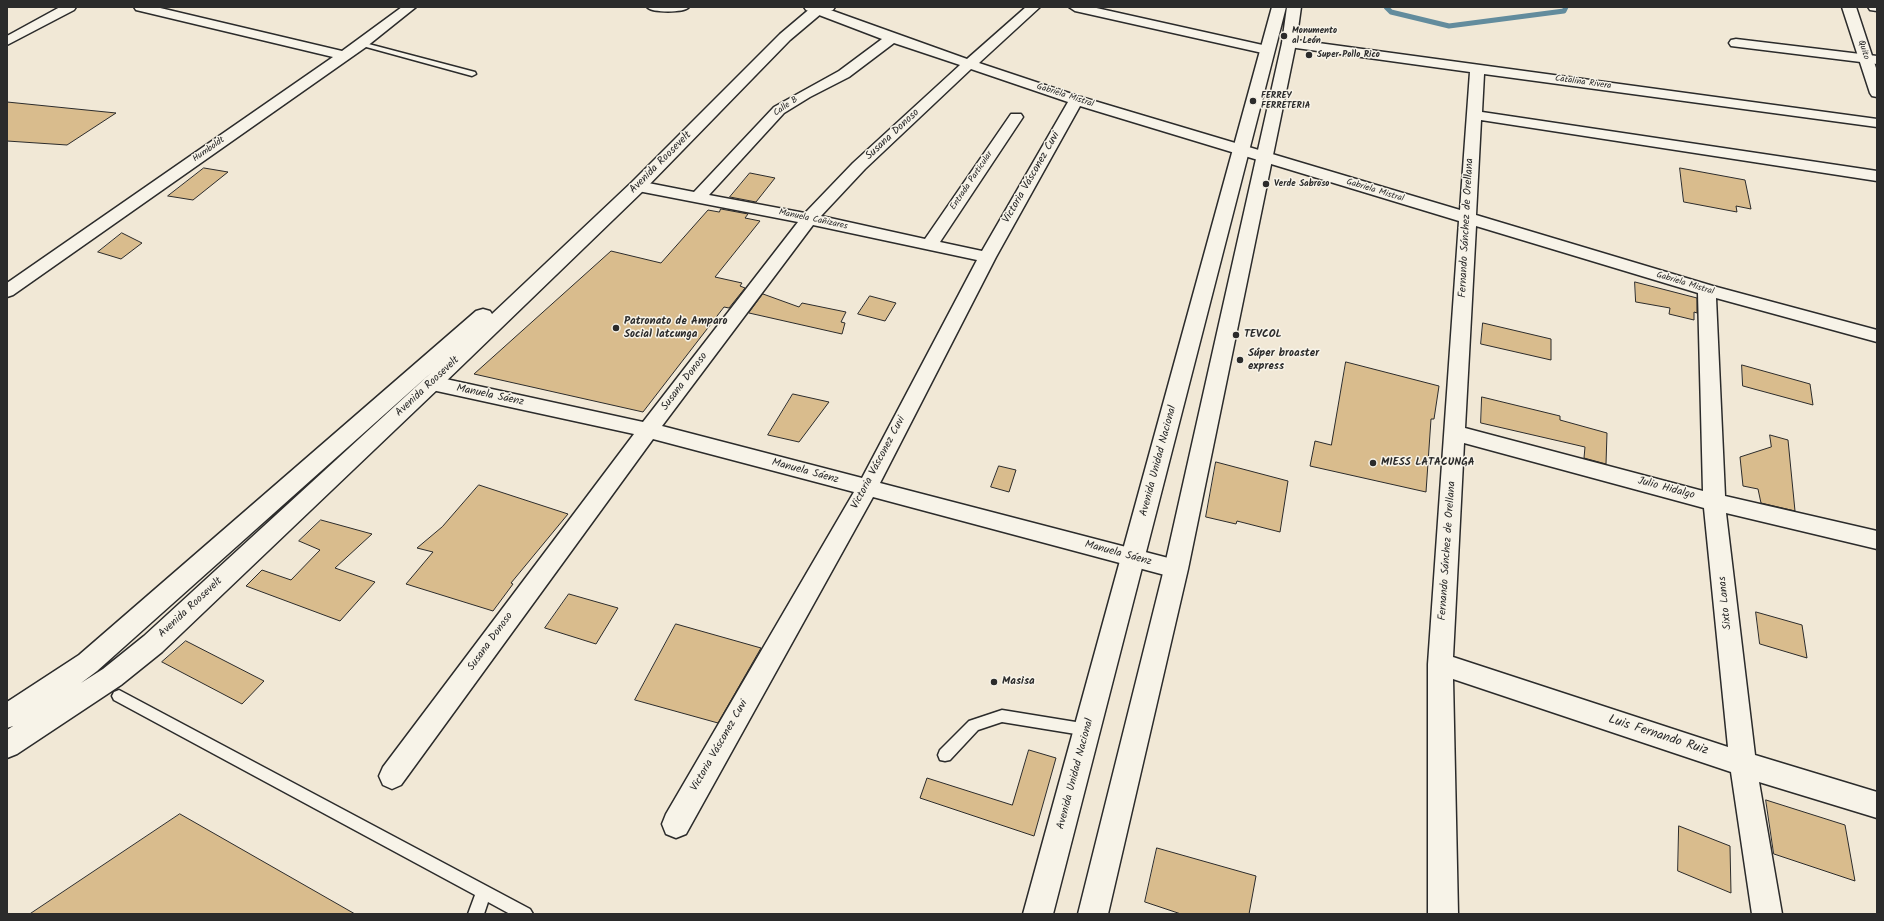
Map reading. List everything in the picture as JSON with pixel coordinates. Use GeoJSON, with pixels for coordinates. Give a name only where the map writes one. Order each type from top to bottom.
{"type":"FeatureCollection","features":[{"type":"Feature","properties":{"kind":"street"},"geometry":{"type":"LineString","coordinates":[[7,41],[70,7]]}},
{"type":"Feature","properties":{"kind":"street"},"geometry":{"type":"LineString","coordinates":[[140,7],[344,56]]}},
{"type":"Feature","properties":{"kind":"street","name":"Humboldt"},"geometry":{"type":"LineString","coordinates":[[7,291],[344,56],[410,7]]}},
{"type":"Feature","properties":{"kind":"street"},"geometry":{"type":"LineString","coordinates":[[653,7],[684,7]]}},
{"type":"Feature","properties":{"kind":"street","name":"Susana Donoso"},"geometry":{"type":"LineString","coordinates":[[392,776],[648,430],[809,219],[860,166],[969,64],[1034,7]]}},
{"type":"Feature","properties":{"kind":"street"},"geometry":{"type":"LineString","coordinates":[[1075,7],[1267,50]]}},
{"type":"Feature","properties":{"kind":"street","name":"Avenida Unidad Nacional"},"geometry":{"type":"LineString","coordinates":[[1038,914],[1088,731],[1240,150],[1279,7]]}},
{"type":"Feature","properties":{"kind":"street"},"geometry":{"type":"LineString","coordinates":[[1093,914],[1176,569],[1263,157],[1289,43],[1294,7]]}},
{"type":"Feature","properties":{"kind":"street","name":"Quito"},"geometry":{"type":"LineString","coordinates":[[1849,7],[1871,60],[1877,93]]}},
{"type":"Feature","properties":{"kind":"street","name":"Gabriela Mistral"},"geometry":{"type":"LineString","coordinates":[[814,8],[892,38],[1076,100],[1707,290],[1877,336]]}},
{"type":"Feature","properties":{"kind":"street","name":"Avenida Roosevelt"},"geometry":{"type":"LineString","coordinates":[[7,745],[112,677],[152,644],[432,383],[638,186],[814,8]]}},
{"type":"Feature","properties":{"kind":"street","name":"Avenida Roosevelt"},"geometry":{"type":"LineString","coordinates":[[7,716],[57,686],[88,663],[516,285],[748,56],[814,8]]}},
{"type":"Feature","properties":{"kind":"street","name":"Calle B"},"geometry":{"type":"LineString","coordinates":[[697,198],[779,110],[844,74],[892,38]]}},
{"type":"Feature","properties":{"kind":"street"},"geometry":{"type":"LineString","coordinates":[[1736,42],[1871,60]]}},
{"type":"Feature","properties":{"kind":"street","name":"Catalina Rivera"},"geometry":{"type":"LineString","coordinates":[[1289,43],[1877,123]]}},
{"type":"Feature","properties":{"kind":"street","name":"Fernando Sánchez de Orellana"},"geometry":{"type":"LineString","coordinates":[[1443,914],[1440,664],[1477,69]]}},
{"type":"Feature","properties":{"kind":"street","name":"Victoria Vásconez Cuvi"},"geometry":{"type":"LineString","coordinates":[[676,824],[867,488],[987,257],[1076,100]]}},
{"type":"Feature","properties":{"kind":"street"},"geometry":{"type":"LineString","coordinates":[[1474,115],[1877,176]]}},
{"type":"Feature","properties":{"kind":"street","name":"Entrada Particular"},"geometry":{"type":"LineString","coordinates":[[929,245],[1016,116]]}},
{"type":"Feature","properties":{"kind":"street","name":"Manuela Cañizares"},"geometry":{"type":"LineString","coordinates":[[638,186],[809,219],[987,257]]}},
{"type":"Feature","properties":{"kind":"street","name":"Sixto Lanas"},"geometry":{"type":"LineString","coordinates":[[1707,290],[1714,502],[1743,764],[1767,914]]}},
{"type":"Feature","properties":{"kind":"street","name":"Manuela Sáenz"},"geometry":{"type":"LineString","coordinates":[[432,383],[648,430],[1176,569]]}},
{"type":"Feature","properties":{"kind":"street","name":"Julio Hidalgo"},"geometry":{"type":"LineString","coordinates":[[1455,433],[1714,502],[1877,540]]}},
{"type":"Feature","properties":{"kind":"street","name":"Luis Fernando Ruiz"},"geometry":{"type":"LineString","coordinates":[[1440,664],[1743,764],[1877,805]]}},
{"type":"Feature","properties":{"kind":"lane"},"geometry":{"type":"LineString","coordinates":[[361,44],[472,74]]}},
{"type":"Feature","properties":{"kind":"lane"},"geometry":{"type":"LineString","coordinates":[[119,696],[525,914]]}},
{"type":"Feature","properties":{"kind":"lane"},"geometry":{"type":"LineString","coordinates":[[945,755],[974,725],[1002,716],[1088,731]]}},
{"type":"Feature","properties":{"kind":"lane"},"geometry":{"type":"LineString","coordinates":[[476,914],[484,892]]}},
{"type":"Feature","properties":{"kind":"building"},"geometry":{"type":"Polygon","coordinates":[[[7,102],[116,113],[67,145],[7,141],[7,102]]]}},
{"type":"Feature","properties":{"kind":"building"},"geometry":{"type":"Polygon","coordinates":[[[204,168],[228,172],[193,200],[168,196],[204,168]]]}},
{"type":"Feature","properties":{"kind":"building"},"geometry":{"type":"Polygon","coordinates":[[[1680,168],[1745,180],[1751,209],[1736,206],[1737,212],[1684,202],[1680,168]]]}},
{"type":"Feature","properties":{"kind":"building"},"geometry":{"type":"Polygon","coordinates":[[[750,173],[775,178],[756,202],[730,197],[750,173]]]}},
{"type":"Feature","properties":{"kind":"building","name":"Patronato de Amparo Social latcunga"},"geometry":{"type":"Polygon","coordinates":[[[721,209],[748,214],[745,218],[760,221],[715,277],[742,283],[740,286],[745,288],[729,308],[724,307],[643,412],[474,374],[611,251],[661,263],[708,210],[719,212],[721,209]]]}},
{"type":"Feature","properties":{"kind":"building"},"geometry":{"type":"Polygon","coordinates":[[[122,233],[142,243],[121,259],[98,252],[122,233]]]}},
{"type":"Feature","properties":{"kind":"building"},"geometry":{"type":"Polygon","coordinates":[[[1635,282],[1697,298],[1697,313],[1694,312],[1694,320],[1669,314],[1670,308],[1636,302],[1635,282]]]}},
{"type":"Feature","properties":{"kind":"building"},"geometry":{"type":"Polygon","coordinates":[[[763,294],[799,307],[802,303],[846,312],[841,322],[845,323],[842,334],[749,313],[763,294]]]}},
{"type":"Feature","properties":{"kind":"building"},"geometry":{"type":"Polygon","coordinates":[[[870,296],[896,303],[885,321],[858,314],[870,296]]]}},
{"type":"Feature","properties":{"kind":"building"},"geometry":{"type":"Polygon","coordinates":[[[1483,323],[1551,339],[1551,360],[1481,344],[1483,323]]]}},
{"type":"Feature","properties":{"kind":"building"},"geometry":{"type":"Polygon","coordinates":[[[1346,362],[1439,386],[1434,419],[1431,419],[1426,492],[1310,466],[1315,441],[1331,445],[1346,362]]]}},
{"type":"Feature","properties":{"kind":"building"},"geometry":{"type":"Polygon","coordinates":[[[1742,365],[1810,384],[1813,405],[1743,386],[1742,365]]]}},
{"type":"Feature","properties":{"kind":"building"},"geometry":{"type":"Polygon","coordinates":[[[793,394],[829,402],[799,442],[768,435],[793,394]]]}},
{"type":"Feature","properties":{"kind":"building"},"geometry":{"type":"Polygon","coordinates":[[[1482,397],[1560,416],[1560,420],[1607,433],[1606,464],[1584,458],[1585,447],[1481,423],[1482,397]]]}},
{"type":"Feature","properties":{"kind":"building"},"geometry":{"type":"Polygon","coordinates":[[[1770,435],[1788,440],[1795,511],[1761,503],[1758,489],[1743,486],[1740,457],[1771,447],[1770,435]]]}},
{"type":"Feature","properties":{"kind":"building"},"geometry":{"type":"Polygon","coordinates":[[[1216,462],[1288,481],[1280,532],[1237,521],[1236,524],[1206,517],[1216,462]]]}},
{"type":"Feature","properties":{"kind":"building"},"geometry":{"type":"Polygon","coordinates":[[[999,466],[1016,470],[1009,492],[991,487],[999,466]]]}},
{"type":"Feature","properties":{"kind":"building"},"geometry":{"type":"Polygon","coordinates":[[[479,485],[568,514],[511,583],[513,584],[493,611],[406,584],[433,552],[417,548],[442,527],[479,485]]]}},
{"type":"Feature","properties":{"kind":"building"},"geometry":{"type":"Polygon","coordinates":[[[321,520],[372,534],[335,568],[375,582],[340,621],[246,586],[262,570],[291,580],[320,550],[299,541],[321,520]]]}},
{"type":"Feature","properties":{"kind":"building"},"geometry":{"type":"Polygon","coordinates":[[[569,594],[618,608],[596,644],[545,628],[569,594]]]}},
{"type":"Feature","properties":{"kind":"building"},"geometry":{"type":"Polygon","coordinates":[[[1756,612],[1802,625],[1807,658],[1760,644],[1756,612]]]}},
{"type":"Feature","properties":{"kind":"building"},"geometry":{"type":"Polygon","coordinates":[[[676,624],[761,648],[718,723],[635,700],[676,624]]]}},
{"type":"Feature","properties":{"kind":"building"},"geometry":{"type":"Polygon","coordinates":[[[186,641],[264,681],[242,704],[162,662],[186,641]]]}},
{"type":"Feature","properties":{"kind":"building"},"geometry":{"type":"Polygon","coordinates":[[[1029,750],[1056,758],[1034,836],[920,798],[927,778],[1012,805],[1029,750]]]}},
{"type":"Feature","properties":{"kind":"building"},"geometry":{"type":"Polygon","coordinates":[[[1766,800],[1845,825],[1855,881],[1774,854],[1766,800]]]}},
{"type":"Feature","properties":{"kind":"building"},"geometry":{"type":"Polygon","coordinates":[[[180,814],[355,914],[30,914],[180,814]]]}},
{"type":"Feature","properties":{"kind":"building"},"geometry":{"type":"Polygon","coordinates":[[[1679,826],[1730,846],[1731,893],[1678,871],[1679,826]]]}},
{"type":"Feature","properties":{"kind":"building"},"geometry":{"type":"Polygon","coordinates":[[[1157,848],[1256,876],[1249,914],[1181,914],[1145,902],[1157,848]]]}},
{"type":"Feature","properties":{"kind":"waterway"},"geometry":{"type":"LineString","coordinates":[[1386,7],[1391,12],[1449,26],[1564,11],[1566,7]]}},
{"type":"Feature","properties":{"kind":"place","name":"Monumento al León"},"geometry":{"type":"Point","coordinates":[1284,36]}},
{"type":"Feature","properties":{"kind":"place","name":"Super Pollo Rico"},"geometry":{"type":"Point","coordinates":[1309,55]}},
{"type":"Feature","properties":{"kind":"place","name":"FERREY FERRETERIA"},"geometry":{"type":"Point","coordinates":[1253,101]}},
{"type":"Feature","properties":{"kind":"place","name":"Verde Sabroso"},"geometry":{"type":"Point","coordinates":[1266,184]}},
{"type":"Feature","properties":{"kind":"place","name":"Patronato de Amparo Social latcunga"},"geometry":{"type":"Point","coordinates":[616,328]}},
{"type":"Feature","properties":{"kind":"place","name":"TEVCOL"},"geometry":{"type":"Point","coordinates":[1236,335]}},
{"type":"Feature","properties":{"kind":"place","name":"Súper broaster express"},"geometry":{"type":"Point","coordinates":[1240,360]}},
{"type":"Feature","properties":{"kind":"place","name":"MIESS LATACUNGA"},"geometry":{"type":"Point","coordinates":[1373,463]}},
{"type":"Feature","properties":{"kind":"place","name":"Masisa"},"geometry":{"type":"Point","coordinates":[994,682]}}]}
